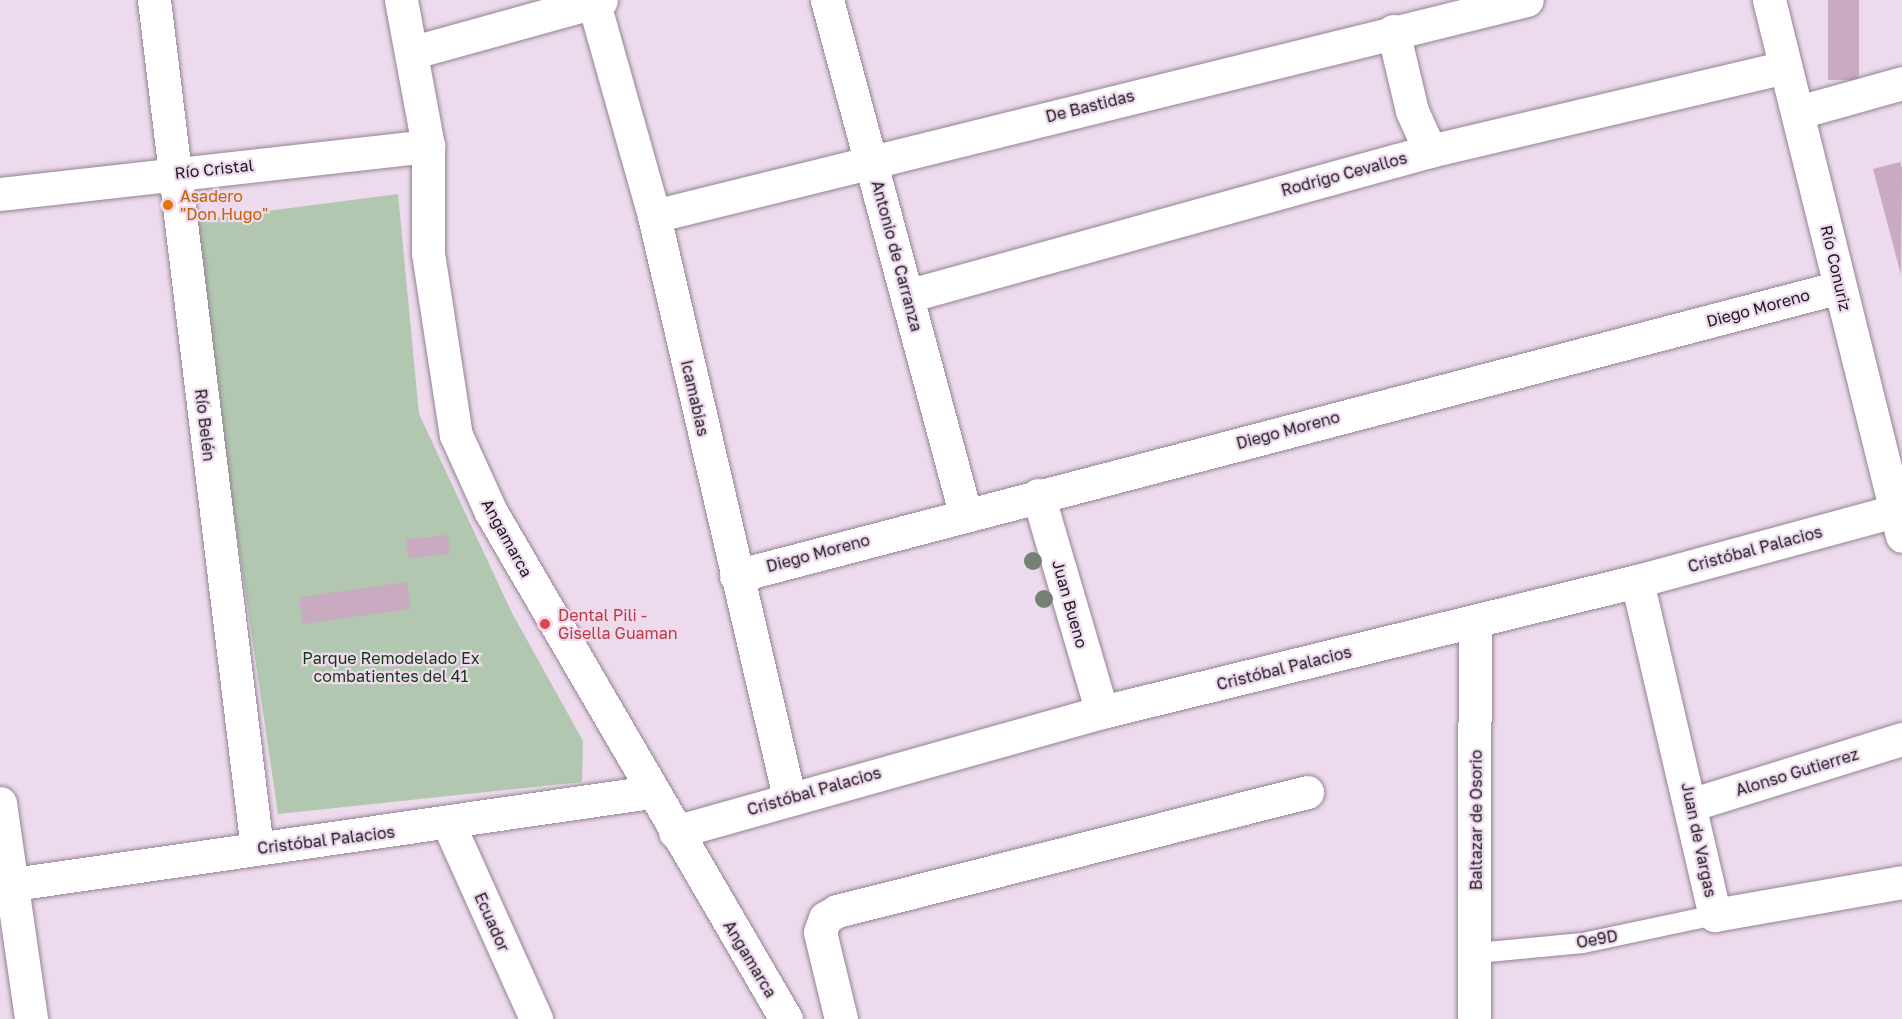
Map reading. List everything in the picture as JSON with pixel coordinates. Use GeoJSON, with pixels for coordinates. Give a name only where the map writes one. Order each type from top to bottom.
{"type":"FeatureCollection","features":[{"type":"Feature","properties":{"kind":"street","name":"Río Belén"},"geometry":{"type":"LineString","coordinates":[[154,0],[173,174],[257,849]]}},
{"type":"Feature","properties":{"kind":"street","name":"Angamarca"},"geometry":{"type":"LineString","coordinates":[[401,0],[414,52],[428,146],[428,253],[456,435],[491,512],[651,792],[786,1019]]}},
{"type":"Feature","properties":{"kind":"street","name":"Antonio de Carranza"},"geometry":{"type":"LineString","coordinates":[[827,0],[965,513]]}},
{"type":"Feature","properties":{"kind":"street","name":"De Bastidas"},"geometry":{"type":"LineString","coordinates":[[654,216],[1410,19],[1527,0]]}},
{"type":"Feature","properties":{"kind":"street","name":"Río Conuriz"},"geometry":{"type":"LineString","coordinates":[[1768,0],[1799,112],[1840,287],[1894,474],[1898,524]]}},
{"type":"Feature","properties":{"kind":"street"},"geometry":{"type":"LineString","coordinates":[[414,52],[596,1]]}},
{"type":"Feature","properties":{"kind":"street","name":"Icamabias"},"geometry":{"type":"LineString","coordinates":[[596,1],[654,216],[789,797]]}},
{"type":"Feature","properties":{"kind":"street"},"geometry":{"type":"LineString","coordinates":[[1410,19],[1412,111],[1430,151]]}},
{"type":"Feature","properties":{"kind":"street","name":"Rodrigo Cevallos"},"geometry":{"type":"LineString","coordinates":[[907,296],[1430,151],[1785,67]]}},
{"type":"Feature","properties":{"kind":"street"},"geometry":{"type":"LineString","coordinates":[[1799,112],[1902,83]]}},
{"type":"Feature","properties":{"kind":"street","name":"Río Cristal"},"geometry":{"type":"LineString","coordinates":[[0,194],[428,146]]}},
{"type":"Feature","properties":{"kind":"street","name":"Diego Moreno"},"geometry":{"type":"LineString","coordinates":[[736,576],[965,513],[1840,287]]}},
{"type":"Feature","properties":{"kind":"street","name":"Juan Bueno"},"geometry":{"type":"LineString","coordinates":[[1038,495],[1102,712]]}},
{"type":"Feature","properties":{"kind":"street","name":"Cristóbal Palacios"},"geometry":{"type":"LineString","coordinates":[[675,832],[789,797],[1102,712],[1637,581],[1898,524]]}},
{"type":"Feature","properties":{"kind":"street","name":"Juan de Vargas"},"geometry":{"type":"LineString","coordinates":[[1637,581],[1693,804],[1715,915],[1902,882]]}},
{"type":"Feature","properties":{"kind":"street","name":"Baltazar de Osorio"},"geometry":{"type":"LineString","coordinates":[[1474,1019],[1477,953],[1475,621]]}},
{"type":"Feature","properties":{"kind":"street","name":"Alonso Gutierrez"},"geometry":{"type":"LineString","coordinates":[[1693,804],[1902,739]]}},
{"type":"Feature","properties":{"kind":"street","name":"Cristóbal Palacios"},"geometry":{"type":"LineString","coordinates":[[5,885],[257,849],[449,825],[651,792]]}},
{"type":"Feature","properties":{"kind":"street"},"geometry":{"type":"LineString","coordinates":[[841,1019],[820,932],[825,918],[837,911],[1307,792]]}},
{"type":"Feature","properties":{"kind":"street"},"geometry":{"type":"LineString","coordinates":[[0,803],[5,885],[31,1019]]}},
{"type":"Feature","properties":{"kind":"street","name":"Ecuador"},"geometry":{"type":"LineString","coordinates":[[449,825],[536,1019]]}},
{"type":"Feature","properties":{"kind":"lane","name":"Oe9D"},"geometry":{"type":"LineString","coordinates":[[1477,953],[1583,943],[1715,915]]}},
{"type":"Feature","properties":{"kind":"green space","name":"Parque Remodelado Ex combatientes del 41"},"geometry":{"type":"Polygon","coordinates":[[[398,194],[419,414],[512,613],[583,741],[582,782],[278,814],[191,221],[398,194]]]}},
{"type":"Feature","properties":{"kind":"building"},"geometry":{"type":"Polygon","coordinates":[[[1828,0],[1859,0],[1859,80],[1828,80],[1828,0]]]}},
{"type":"Feature","properties":{"kind":"building"},"geometry":{"type":"Polygon","coordinates":[[[1900,162],[1902,168],[1901,275],[1873,169],[1900,162]]]}},
{"type":"Feature","properties":{"kind":"building"},"geometry":{"type":"Polygon","coordinates":[[[448,535],[450,554],[408,558],[406,539],[448,535]]]}},
{"type":"Feature","properties":{"kind":"building"},"geometry":{"type":"Polygon","coordinates":[[[407,582],[411,609],[303,624],[299,597],[407,582]]]}},
{"type":"Feature","properties":{"kind":"place","name":"Asadero \"Don Hugo\""},"geometry":{"type":"Point","coordinates":[168,205]}},
{"type":"Feature","properties":{"kind":"place","name":"Dental Pili - Gisella Guaman"},"geometry":{"type":"Point","coordinates":[545,624]}}]}
